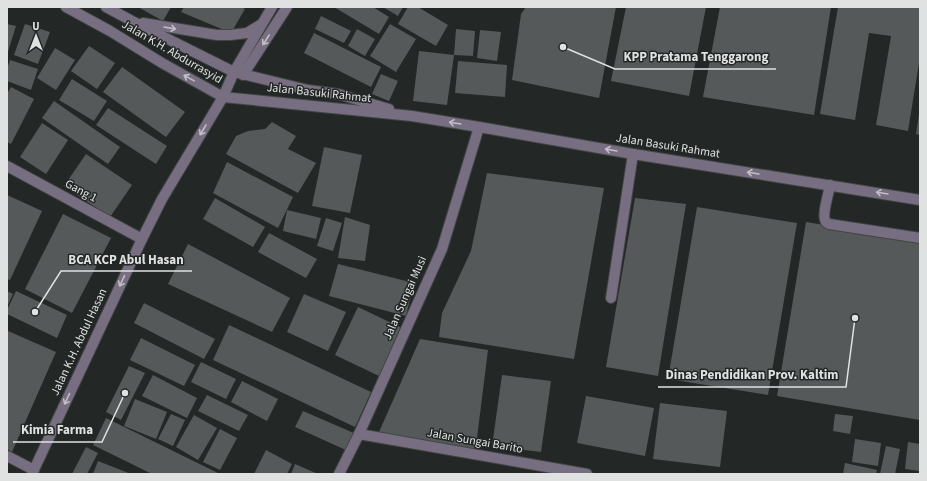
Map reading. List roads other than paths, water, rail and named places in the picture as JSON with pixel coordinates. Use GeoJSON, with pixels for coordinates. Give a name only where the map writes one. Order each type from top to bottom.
{"type":"FeatureCollection","features":[{"type":"Feature","properties":{"kind":"street","name":"Jalan K.H. Abdurrasyid"},"geometry":{"type":"LineString","coordinates":[[66,7],[110,31],[162,63],[223,96]]}},
{"type":"Feature","properties":{"kind":"street","name":"Jalan K.H. Abdurrasyid"},"geometry":{"type":"LineString","coordinates":[[106,7],[239,74]]}},
{"type":"Feature","properties":{"kind":"street"},"geometry":{"type":"LineString","coordinates":[[239,74],[262,23],[272,7]]}},
{"type":"Feature","properties":{"kind":"street"},"geometry":{"type":"LineString","coordinates":[[239,74],[287,7]]}},
{"type":"Feature","properties":{"kind":"street"},"geometry":{"type":"LineString","coordinates":[[132,21],[217,35],[247,33],[262,23]]}},
{"type":"Feature","properties":{"kind":"street","name":"Jalan K.H. Abdul Hasan"},"geometry":{"type":"LineString","coordinates":[[33,472],[162,199],[223,96],[239,74]]}},
{"type":"Feature","properties":{"kind":"street","name":"Jalan Basuki Rahmat"},"geometry":{"type":"LineString","coordinates":[[239,74],[308,90],[338,94],[412,116]]}},
{"type":"Feature","properties":{"kind":"street","name":"Jalan Basuki Rahmat"},"geometry":{"type":"LineString","coordinates":[[223,96],[412,116],[633,154],[920,200]]}},
{"type":"Feature","properties":{"kind":"street","name":"Jalan Sungai Musi"},"geometry":{"type":"LineString","coordinates":[[339,474],[442,249],[479,127]]}},
{"type":"Feature","properties":{"kind":"street"},"geometry":{"type":"LineString","coordinates":[[611,298],[633,154]]}},
{"type":"Feature","properties":{"kind":"street","name":"Gang 1"},"geometry":{"type":"LineString","coordinates":[[7,166],[142,239]]}},
{"type":"Feature","properties":{"kind":"street"},"geometry":{"type":"LineString","coordinates":[[830,185],[824,212],[824,218],[829,224],[920,238]]}},
{"type":"Feature","properties":{"kind":"street","name":"Jalan Sungai Barito"},"geometry":{"type":"LineString","coordinates":[[358,434],[586,474]]}},
{"type":"Feature","properties":{"kind":"street"},"geometry":{"type":"LineString","coordinates":[[7,456],[33,472]]}},
{"type":"Feature","properties":{"kind":"place","name":"KPP Pratama Tenggarong"},"geometry":{"type":"Point","coordinates":[563,47]}},
{"type":"Feature","properties":{"kind":"place","name":"BCA KCP Abul Hasan"},"geometry":{"type":"Point","coordinates":[35,312]}},
{"type":"Feature","properties":{"kind":"place","name":"Dinas Pendidikan Prov. Kaltim"},"geometry":{"type":"Point","coordinates":[855,318]}},
{"type":"Feature","properties":{"kind":"place","name":"Kimia Farma"},"geometry":{"type":"Point","coordinates":[125,393]}}]}
